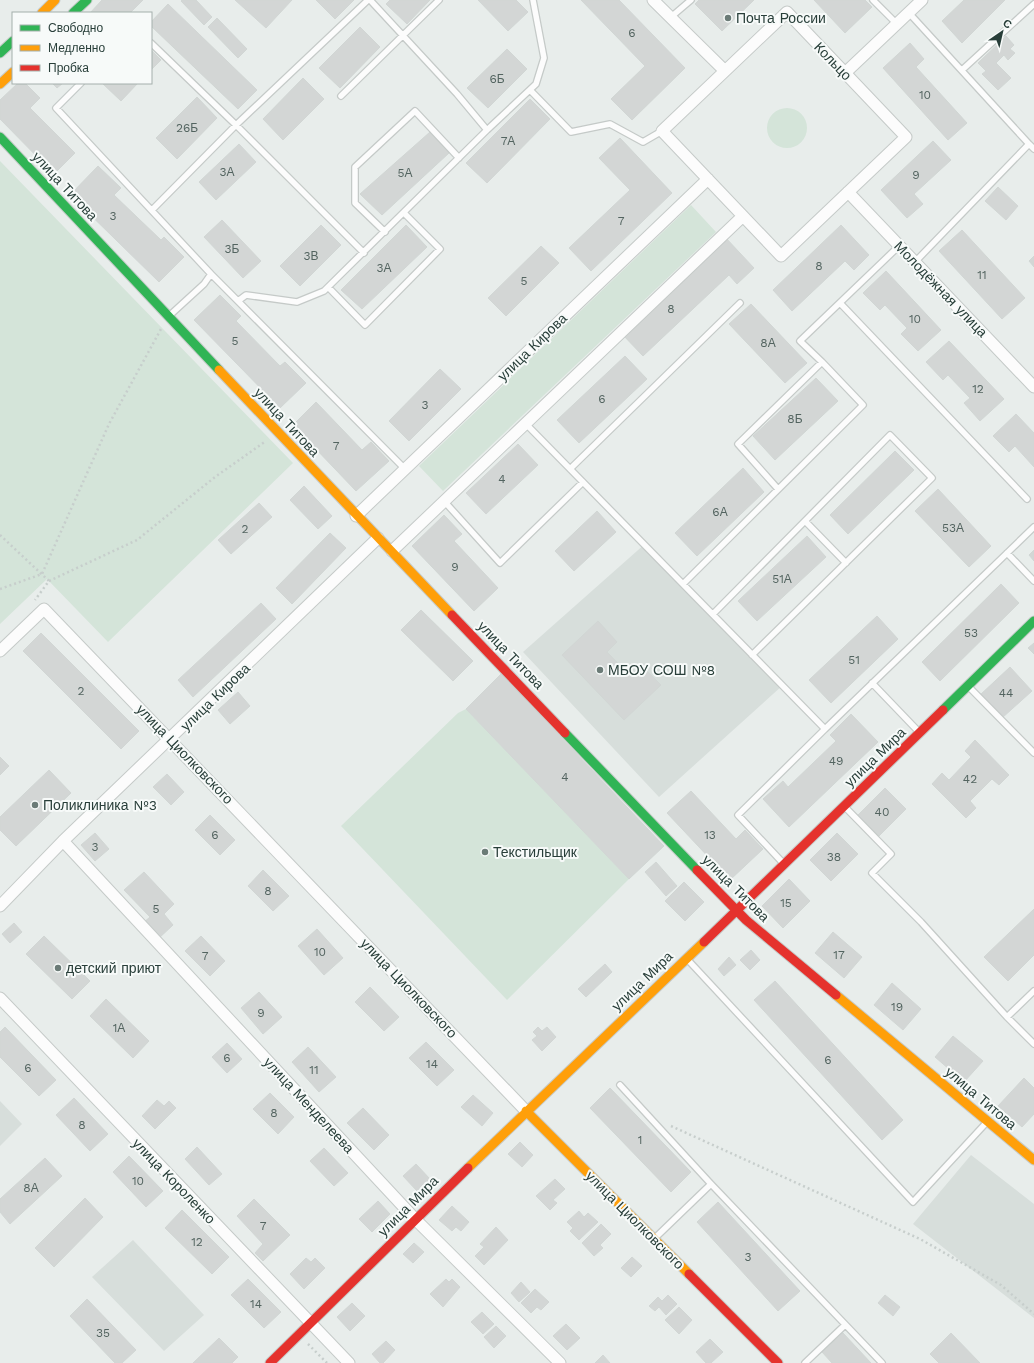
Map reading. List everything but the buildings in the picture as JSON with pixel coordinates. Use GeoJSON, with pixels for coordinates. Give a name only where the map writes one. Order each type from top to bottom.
{"type":"FeatureCollection","features":[{"type":"Feature","properties":{"kind":"street"},"geometry":{"type":"LineString","coordinates":[[43,12],[55,0]]}},
{"type":"Feature","properties":{"kind":"street"},"geometry":{"type":"LineString","coordinates":[[74,12],[87,0]]}},
{"type":"Feature","properties":{"kind":"street"},"geometry":{"type":"LineString","coordinates":[[653,0],[725,71]]}},
{"type":"Feature","properties":{"kind":"street"},"geometry":{"type":"LineString","coordinates":[[845,73],[922,0]]}},
{"type":"Feature","properties":{"kind":"street","name":"Кольцо"},"geometry":{"type":"LineString","coordinates":[[787,12],[845,73],[906,136],[781,256],[662,131],[787,12]]}},
{"type":"Feature","properties":{"kind":"street"},"geometry":{"type":"LineString","coordinates":[[0,53],[12,42]]}},
{"type":"Feature","properties":{"kind":"street"},"geometry":{"type":"LineString","coordinates":[[0,84],[12,73]]}},
{"type":"Feature","properties":{"kind":"street","name":"улица Титова"},"geometry":{"type":"LineString","coordinates":[[0,137],[356,516],[392,551],[736,910],[752,925],[1034,1160]]}},
{"type":"Feature","properties":{"kind":"street","name":"улица Кирова"},"geometry":{"type":"LineString","coordinates":[[356,516],[708,179]]}},
{"type":"Feature","properties":{"kind":"street","name":"Молодёжная улица"},"geometry":{"type":"LineString","coordinates":[[848,192],[1034,386]]}},
{"type":"Feature","properties":{"kind":"street"},"geometry":{"type":"LineString","coordinates":[[392,551],[743,216]]}},
{"type":"Feature","properties":{"kind":"street","name":"улица Кирова"},"geometry":{"type":"LineString","coordinates":[[0,906],[63,841],[171,740],[378,538]]}},
{"type":"Feature","properties":{"kind":"street","name":"улица Циолковского"},"geometry":{"type":"LineString","coordinates":[[0,651],[44,609],[526,1111],[778,1363]]}},
{"type":"Feature","properties":{"kind":"street","name":"улица Мира"},"geometry":{"type":"LineString","coordinates":[[270,1363],[526,1111],[785,864],[1034,621]]}},
{"type":"Feature","properties":{"kind":"street","name":"улица Менделеева"},"geometry":{"type":"LineString","coordinates":[[63,841],[415,1219],[560,1363]]}},
{"type":"Feature","properties":{"kind":"street","name":"улица Короленко"},"geometry":{"type":"LineString","coordinates":[[0,998],[310,1324],[349,1363]]}},
{"type":"Feature","properties":{"kind":"lane"},"geometry":{"type":"LineString","coordinates":[[152,210],[236,126],[369,0],[487,130]]}},
{"type":"Feature","properties":{"kind":"lane"},"geometry":{"type":"LineString","coordinates":[[341,96],[439,0]]}},
{"type":"Feature","properties":{"kind":"lane"},"geometry":{"type":"LineString","coordinates":[[238,301],[246,295],[297,302],[324,291],[405,214],[487,130],[536,84],[544,58],[534,0]]}},
{"type":"Feature","properties":{"kind":"lane"},"geometry":{"type":"LineString","coordinates":[[671,17],[691,0]]}},
{"type":"Feature","properties":{"kind":"lane"},"geometry":{"type":"LineString","coordinates":[[874,0],[897,24]]}},
{"type":"Feature","properties":{"kind":"lane"},"geometry":{"type":"LineString","coordinates":[[962,70],[1034,4]]}},
{"type":"Feature","properties":{"kind":"lane"},"geometry":{"type":"LineString","coordinates":[[909,13],[1034,149]]}},
{"type":"Feature","properties":{"kind":"lane"},"geometry":{"type":"LineString","coordinates":[[152,43],[364,252]]}},
{"type":"Feature","properties":{"kind":"lane"},"geometry":{"type":"LineString","coordinates":[[80,84],[56,108],[211,274],[405,469]]}},
{"type":"Feature","properties":{"kind":"lane"},"geometry":{"type":"LineString","coordinates":[[530,90],[571,132],[610,124],[643,142],[662,131]]}},
{"type":"Feature","properties":{"kind":"lane"},"geometry":{"type":"LineString","coordinates":[[385,232],[355,203],[355,167],[415,111],[459,158]]}},
{"type":"Feature","properties":{"kind":"lane"},"geometry":{"type":"LineString","coordinates":[[915,262],[1029,144]]}},
{"type":"Feature","properties":{"kind":"lane"},"geometry":{"type":"LineString","coordinates":[[328,288],[365,325],[440,248],[405,214]]}},
{"type":"Feature","properties":{"kind":"lane"},"geometry":{"type":"LineString","coordinates":[[683,584],[863,405],[800,341],[900,246]]}},
{"type":"Feature","properties":{"kind":"lane"},"geometry":{"type":"LineString","coordinates":[[168,316],[204,284],[211,274]]}},
{"type":"Feature","properties":{"kind":"lane"},"geometry":{"type":"LineString","coordinates":[[570,469],[740,303]]}},
{"type":"Feature","properties":{"kind":"lane"},"geometry":{"type":"LineString","coordinates":[[840,303],[1027,499]]}},
{"type":"Feature","properties":{"kind":"lane"},"geometry":{"type":"LineString","coordinates":[[778,489],[738,444],[822,362]]}},
{"type":"Feature","properties":{"kind":"lane"},"geometry":{"type":"LineString","coordinates":[[526,424],[825,729]]}},
{"type":"Feature","properties":{"kind":"lane"},"geometry":{"type":"LineString","coordinates":[[713,614],[890,435],[932,478],[752,655]]}},
{"type":"Feature","properties":{"kind":"lane"},"geometry":{"type":"LineString","coordinates":[[444,502],[500,563],[583,482]]}},
{"type":"Feature","properties":{"kind":"lane"},"geometry":{"type":"LineString","coordinates":[[806,521],[846,563]]}},
{"type":"Feature","properties":{"kind":"lane"},"geometry":{"type":"LineString","coordinates":[[785,864],[738,815],[1034,527]]}},
{"type":"Feature","properties":{"kind":"lane"},"geometry":{"type":"LineString","coordinates":[[1007,553],[1034,581]]}},
{"type":"Feature","properties":{"kind":"lane"},"geometry":{"type":"LineString","coordinates":[[872,683],[920,733]]}},
{"type":"Feature","properties":{"kind":"lane"},"geometry":{"type":"LineString","coordinates":[[968,686],[1034,753]]}},
{"type":"Feature","properties":{"kind":"lane"},"geometry":{"type":"LineString","coordinates":[[844,806],[891,854],[872,873],[921,922],[1034,1044]]}},
{"type":"Feature","properties":{"kind":"lane"},"geometry":{"type":"LineString","coordinates":[[686,958],[913,1202],[987,1121]]}},
{"type":"Feature","properties":{"kind":"lane"},"geometry":{"type":"LineString","coordinates":[[1007,1016],[1034,991]]}},
{"type":"Feature","properties":{"kind":"lane"},"geometry":{"type":"LineString","coordinates":[[620,1085],[711,1184],[882,1363]]}},
{"type":"Feature","properties":{"kind":"lane"},"geometry":{"type":"LineString","coordinates":[[654,1239],[711,1184]]}},
{"type":"Feature","properties":{"kind":"lane"},"geometry":{"type":"LineString","coordinates":[[805,1363],[845,1325]]}},
{"type":"Feature","properties":{"kind":"path"},"geometry":{"type":"LineString","coordinates":[[0,589],[42,574],[109,424],[168,316]]}},
{"type":"Feature","properties":{"kind":"path"},"geometry":{"type":"LineString","coordinates":[[34,601],[50,581],[137,540],[215,477],[278,432]]}},
{"type":"Feature","properties":{"kind":"path"},"geometry":{"type":"LineString","coordinates":[[0,535],[50,581]]}},
{"type":"Feature","properties":{"kind":"path"},"geometry":{"type":"LineString","coordinates":[[669,1124],[920,1239],[1001,1285],[1034,1314]]}},
{"type":"Feature","properties":{"kind":"path"},"geometry":{"type":"LineString","coordinates":[[306,1342],[327,1363]]}},
{"type":"Feature","properties":{"kind":"shaded area"},"geometry":{"type":"Polygon","coordinates":[[[646,543],[783,685],[659,797],[523,652],[646,543]]]}},
{"type":"Feature","properties":{"kind":"shaded area"},"geometry":{"type":"Polygon","coordinates":[[[0,1101],[22,1124],[0,1146],[0,1101]]]}},
{"type":"Feature","properties":{"kind":"shaded area"},"geometry":{"type":"Polygon","coordinates":[[[971,1155],[1034,1204],[1034,1318],[913,1224],[971,1155]]]}},
{"type":"Feature","properties":{"kind":"shaded area"},"geometry":{"type":"Polygon","coordinates":[[[133,1240],[204,1315],[164,1351],[92,1277],[133,1240]]]}},
{"type":"Feature","properties":{"kind":"green space"},"geometry":{"type":"Polygon","coordinates":[[[783,108],[791,108],[798,111],[804,117],[807,128],[804,139],[798,145],[791,148],[783,148],[776,145],[770,139],[767,132],[767,124],[770,117],[776,111],[783,108]]]}},
{"type":"Feature","properties":{"kind":"green space"},"geometry":{"type":"Polygon","coordinates":[[[0,161],[293,463],[108,642],[47,579],[0,624],[0,161]]]}},
{"type":"Feature","properties":{"kind":"green space"},"geometry":{"type":"Polygon","coordinates":[[[691,205],[716,232],[443,491],[419,466],[691,205]]]}},
{"type":"Feature","properties":{"kind":"green space","name":"Текстильщик"},"geometry":{"type":"Polygon","coordinates":[[[466,709],[629,879],[507,1000],[341,826],[458,713],[466,709]]]}},
{"type":"Feature","properties":{"kind":"traffic: fast"},"geometry":{"type":"LineString","coordinates":[[74,12],[87,0]]}},
{"type":"Feature","properties":{"kind":"traffic: fast"},"geometry":{"type":"LineString","coordinates":[[0,53],[12,42]]}},
{"type":"Feature","properties":{"kind":"traffic: fast"},"geometry":{"type":"LineString","coordinates":[[0,137],[219,370]]}},
{"type":"Feature","properties":{"kind":"traffic: fast"},"geometry":{"type":"LineString","coordinates":[[943,710],[1034,621]]}},
{"type":"Feature","properties":{"kind":"traffic: fast"},"geometry":{"type":"LineString","coordinates":[[565,733],[697,870]]}},
{"type":"Feature","properties":{"kind":"traffic: slow"},"geometry":{"type":"LineString","coordinates":[[43,12],[55,0]]}},
{"type":"Feature","properties":{"kind":"traffic: slow"},"geometry":{"type":"LineString","coordinates":[[0,84],[12,73]]}},
{"type":"Feature","properties":{"kind":"traffic: slow"},"geometry":{"type":"LineString","coordinates":[[219,370],[452,615]]}},
{"type":"Feature","properties":{"kind":"traffic: slow"},"geometry":{"type":"LineString","coordinates":[[468,1168],[704,942]]}},
{"type":"Feature","properties":{"kind":"traffic: slow"},"geometry":{"type":"LineString","coordinates":[[836,995],[1034,1160]]}},
{"type":"Feature","properties":{"kind":"traffic: slow"},"geometry":{"type":"LineString","coordinates":[[526,1111],[689,1274]]}},
{"type":"Feature","properties":{"kind":"traffic: jam"},"geometry":{"type":"LineString","coordinates":[[452,615],[565,733]]}},
{"type":"Feature","properties":{"kind":"traffic: jam"},"geometry":{"type":"LineString","coordinates":[[704,942],[943,710]]}},
{"type":"Feature","properties":{"kind":"traffic: jam"},"geometry":{"type":"LineString","coordinates":[[697,870],[746,920],[836,995]]}},
{"type":"Feature","properties":{"kind":"traffic: jam"},"geometry":{"type":"LineString","coordinates":[[270,1363],[468,1168]]}},
{"type":"Feature","properties":{"kind":"traffic: jam"},"geometry":{"type":"LineString","coordinates":[[689,1274],[778,1363]]}},
{"type":"Feature","properties":{"kind":"place","name":"Почта России"},"geometry":{"type":"Point","coordinates":[728,18]}},
{"type":"Feature","properties":{"kind":"place","name":"МБОУ СОШ №8"},"geometry":{"type":"Point","coordinates":[600,670]}},
{"type":"Feature","properties":{"kind":"place","name":"Поликлиника №3"},"geometry":{"type":"Point","coordinates":[35,805]}},
{"type":"Feature","properties":{"kind":"place","name":"Текстильщик"},"geometry":{"type":"Point","coordinates":[485,852]}},
{"type":"Feature","properties":{"kind":"place","name":"детский приют"},"geometry":{"type":"Point","coordinates":[58,968]}}]}
